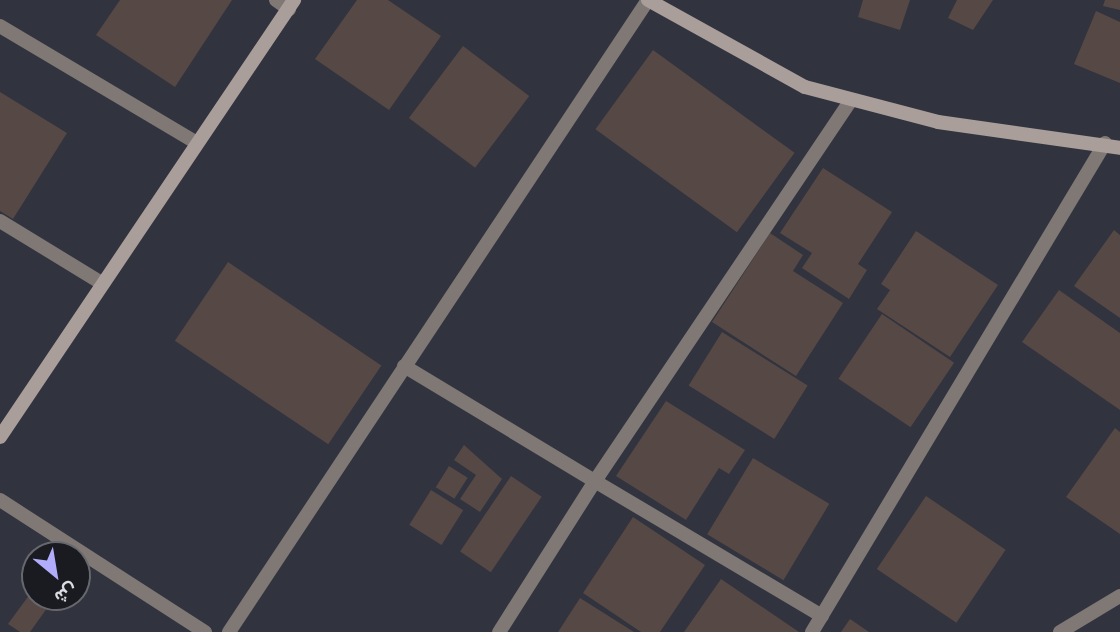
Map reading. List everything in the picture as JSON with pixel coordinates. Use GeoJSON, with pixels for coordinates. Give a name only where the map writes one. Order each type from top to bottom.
{"type":"FeatureCollection","features":[{"type":"Feature","properties":{"kind":"street"},"geometry":{"type":"LineString","coordinates":[[0,437],[100,282],[291,4],[276,0]]}},
{"type":"Feature","properties":{"kind":"street"},"geometry":{"type":"LineString","coordinates":[[229,632],[648,0],[805,87],[938,122],[1105,143],[1120,148]]}},
{"type":"Feature","properties":{"kind":"street"},"geometry":{"type":"LineString","coordinates":[[0,26],[197,143]]}},
{"type":"Feature","properties":{"kind":"street"},"geometry":{"type":"LineString","coordinates":[[499,632],[595,481],[851,100]]}},
{"type":"Feature","properties":{"kind":"street"},"geometry":{"type":"LineString","coordinates":[[812,632],[1105,143]]}},
{"type":"Feature","properties":{"kind":"street"},"geometry":{"type":"LineString","coordinates":[[0,221],[100,282]]}},
{"type":"Feature","properties":{"kind":"street"},"geometry":{"type":"LineString","coordinates":[[404,366],[822,616]]}},
{"type":"Feature","properties":{"kind":"street"},"geometry":{"type":"LineString","coordinates":[[0,500],[205,632]]}},
{"type":"Feature","properties":{"kind":"street"},"geometry":{"type":"LineString","coordinates":[[1060,632],[1120,596]]}},
{"type":"Feature","properties":{"kind":"building"},"geometry":{"type":"Polygon","coordinates":[[[120,0],[232,0],[175,87],[96,35],[120,0]]]}},
{"type":"Feature","properties":{"kind":"building"},"geometry":{"type":"Polygon","coordinates":[[[357,0],[388,0],[441,36],[389,110],[315,59],[357,0]]]}},
{"type":"Feature","properties":{"kind":"building"},"geometry":{"type":"Polygon","coordinates":[[[863,0],[910,0],[900,30],[858,17],[863,0]]]}},
{"type":"Feature","properties":{"kind":"building"},"geometry":{"type":"Polygon","coordinates":[[[957,0],[993,0],[973,30],[948,18],[957,0]]]}},
{"type":"Feature","properties":{"kind":"building"},"geometry":{"type":"Polygon","coordinates":[[[1105,0],[1120,0],[1120,10],[1103,6],[1105,0]]]}},
{"type":"Feature","properties":{"kind":"building"},"geometry":{"type":"Polygon","coordinates":[[[1096,11],[1120,22],[1120,83],[1074,64],[1096,11]]]}},
{"type":"Feature","properties":{"kind":"building"},"geometry":{"type":"Polygon","coordinates":[[[463,46],[529,96],[475,168],[409,118],[463,46]]]}},
{"type":"Feature","properties":{"kind":"building"},"geometry":{"type":"Polygon","coordinates":[[[653,50],[795,153],[737,232],[595,129],[653,50]]]}},
{"type":"Feature","properties":{"kind":"building"},"geometry":{"type":"Polygon","coordinates":[[[0,92],[67,133],[13,219],[0,211],[0,92]]]}},
{"type":"Feature","properties":{"kind":"building"},"geometry":{"type":"Polygon","coordinates":[[[823,168],[892,212],[858,264],[867,270],[849,299],[802,268],[812,253],[780,233],[823,168]]]}},
{"type":"Feature","properties":{"kind":"building"},"geometry":{"type":"Polygon","coordinates":[[[1114,230],[1120,235],[1120,318],[1074,286],[1114,230]]]}},
{"type":"Feature","properties":{"kind":"building"},"geometry":{"type":"Polygon","coordinates":[[[916,231],[998,285],[950,357],[877,309],[890,290],[881,284],[916,231]]]}},
{"type":"Feature","properties":{"kind":"building"},"geometry":{"type":"Polygon","coordinates":[[[770,233],[803,255],[793,271],[843,303],[796,376],[712,322],[770,233]]]}},
{"type":"Feature","properties":{"kind":"building"},"geometry":{"type":"Polygon","coordinates":[[[228,262],[381,365],[328,444],[175,341],[228,262]]]}},
{"type":"Feature","properties":{"kind":"building"},"geometry":{"type":"Polygon","coordinates":[[[1059,290],[1120,333],[1120,410],[1022,342],[1059,290]]]}},
{"type":"Feature","properties":{"kind":"building"},"geometry":{"type":"Polygon","coordinates":[[[882,314],[954,363],[911,427],[838,379],[882,314]]]}},
{"type":"Feature","properties":{"kind":"building"},"geometry":{"type":"Polygon","coordinates":[[[722,332],[808,386],[774,439],[689,385],[722,332]]]}},
{"type":"Feature","properties":{"kind":"building"},"geometry":{"type":"Polygon","coordinates":[[[666,401],[745,450],[729,474],[719,468],[686,520],[616,476],[666,401]]]}},
{"type":"Feature","properties":{"kind":"building"},"geometry":{"type":"Polygon","coordinates":[[[1115,428],[1120,432],[1120,534],[1066,497],[1115,428]]]}},
{"type":"Feature","properties":{"kind":"building"},"geometry":{"type":"Polygon","coordinates":[[[464,445],[502,479],[480,512],[460,499],[476,475],[454,460],[464,445]]]}},
{"type":"Feature","properties":{"kind":"building"},"geometry":{"type":"Polygon","coordinates":[[[753,458],[829,504],[783,580],[707,534],[753,458]]]}},
{"type":"Feature","properties":{"kind":"building"},"geometry":{"type":"Polygon","coordinates":[[[449,466],[468,478],[454,499],[436,487],[449,466]]]}},
{"type":"Feature","properties":{"kind":"building"},"geometry":{"type":"Polygon","coordinates":[[[511,476],[542,497],[491,572],[460,551],[511,476]]]}},
{"type":"Feature","properties":{"kind":"building"},"geometry":{"type":"Polygon","coordinates":[[[431,490],[463,510],[441,545],[409,525],[431,490]]]}},
{"type":"Feature","properties":{"kind":"building"},"geometry":{"type":"Polygon","coordinates":[[[926,496],[1006,550],[956,623],[877,569],[926,496]]]}},
{"type":"Feature","properties":{"kind":"building"},"geometry":{"type":"Polygon","coordinates":[[[633,517],[705,565],[660,632],[641,632],[583,593],[633,517]]]}},
{"type":"Feature","properties":{"kind":"building"},"geometry":{"type":"Polygon","coordinates":[[[721,579],[799,632],[684,632],[721,579]]]}},
{"type":"Feature","properties":{"kind":"building"},"geometry":{"type":"Polygon","coordinates":[[[580,598],[634,632],[558,632],[580,598]]]}},
{"type":"Feature","properties":{"kind":"building"},"geometry":{"type":"Polygon","coordinates":[[[21,606],[21,611],[45,611],[30,632],[20,632],[8,624],[21,606]]]}},
{"type":"Feature","properties":{"kind":"building"},"geometry":{"type":"Polygon","coordinates":[[[850,619],[869,632],[841,632],[850,619]]]}}]}
